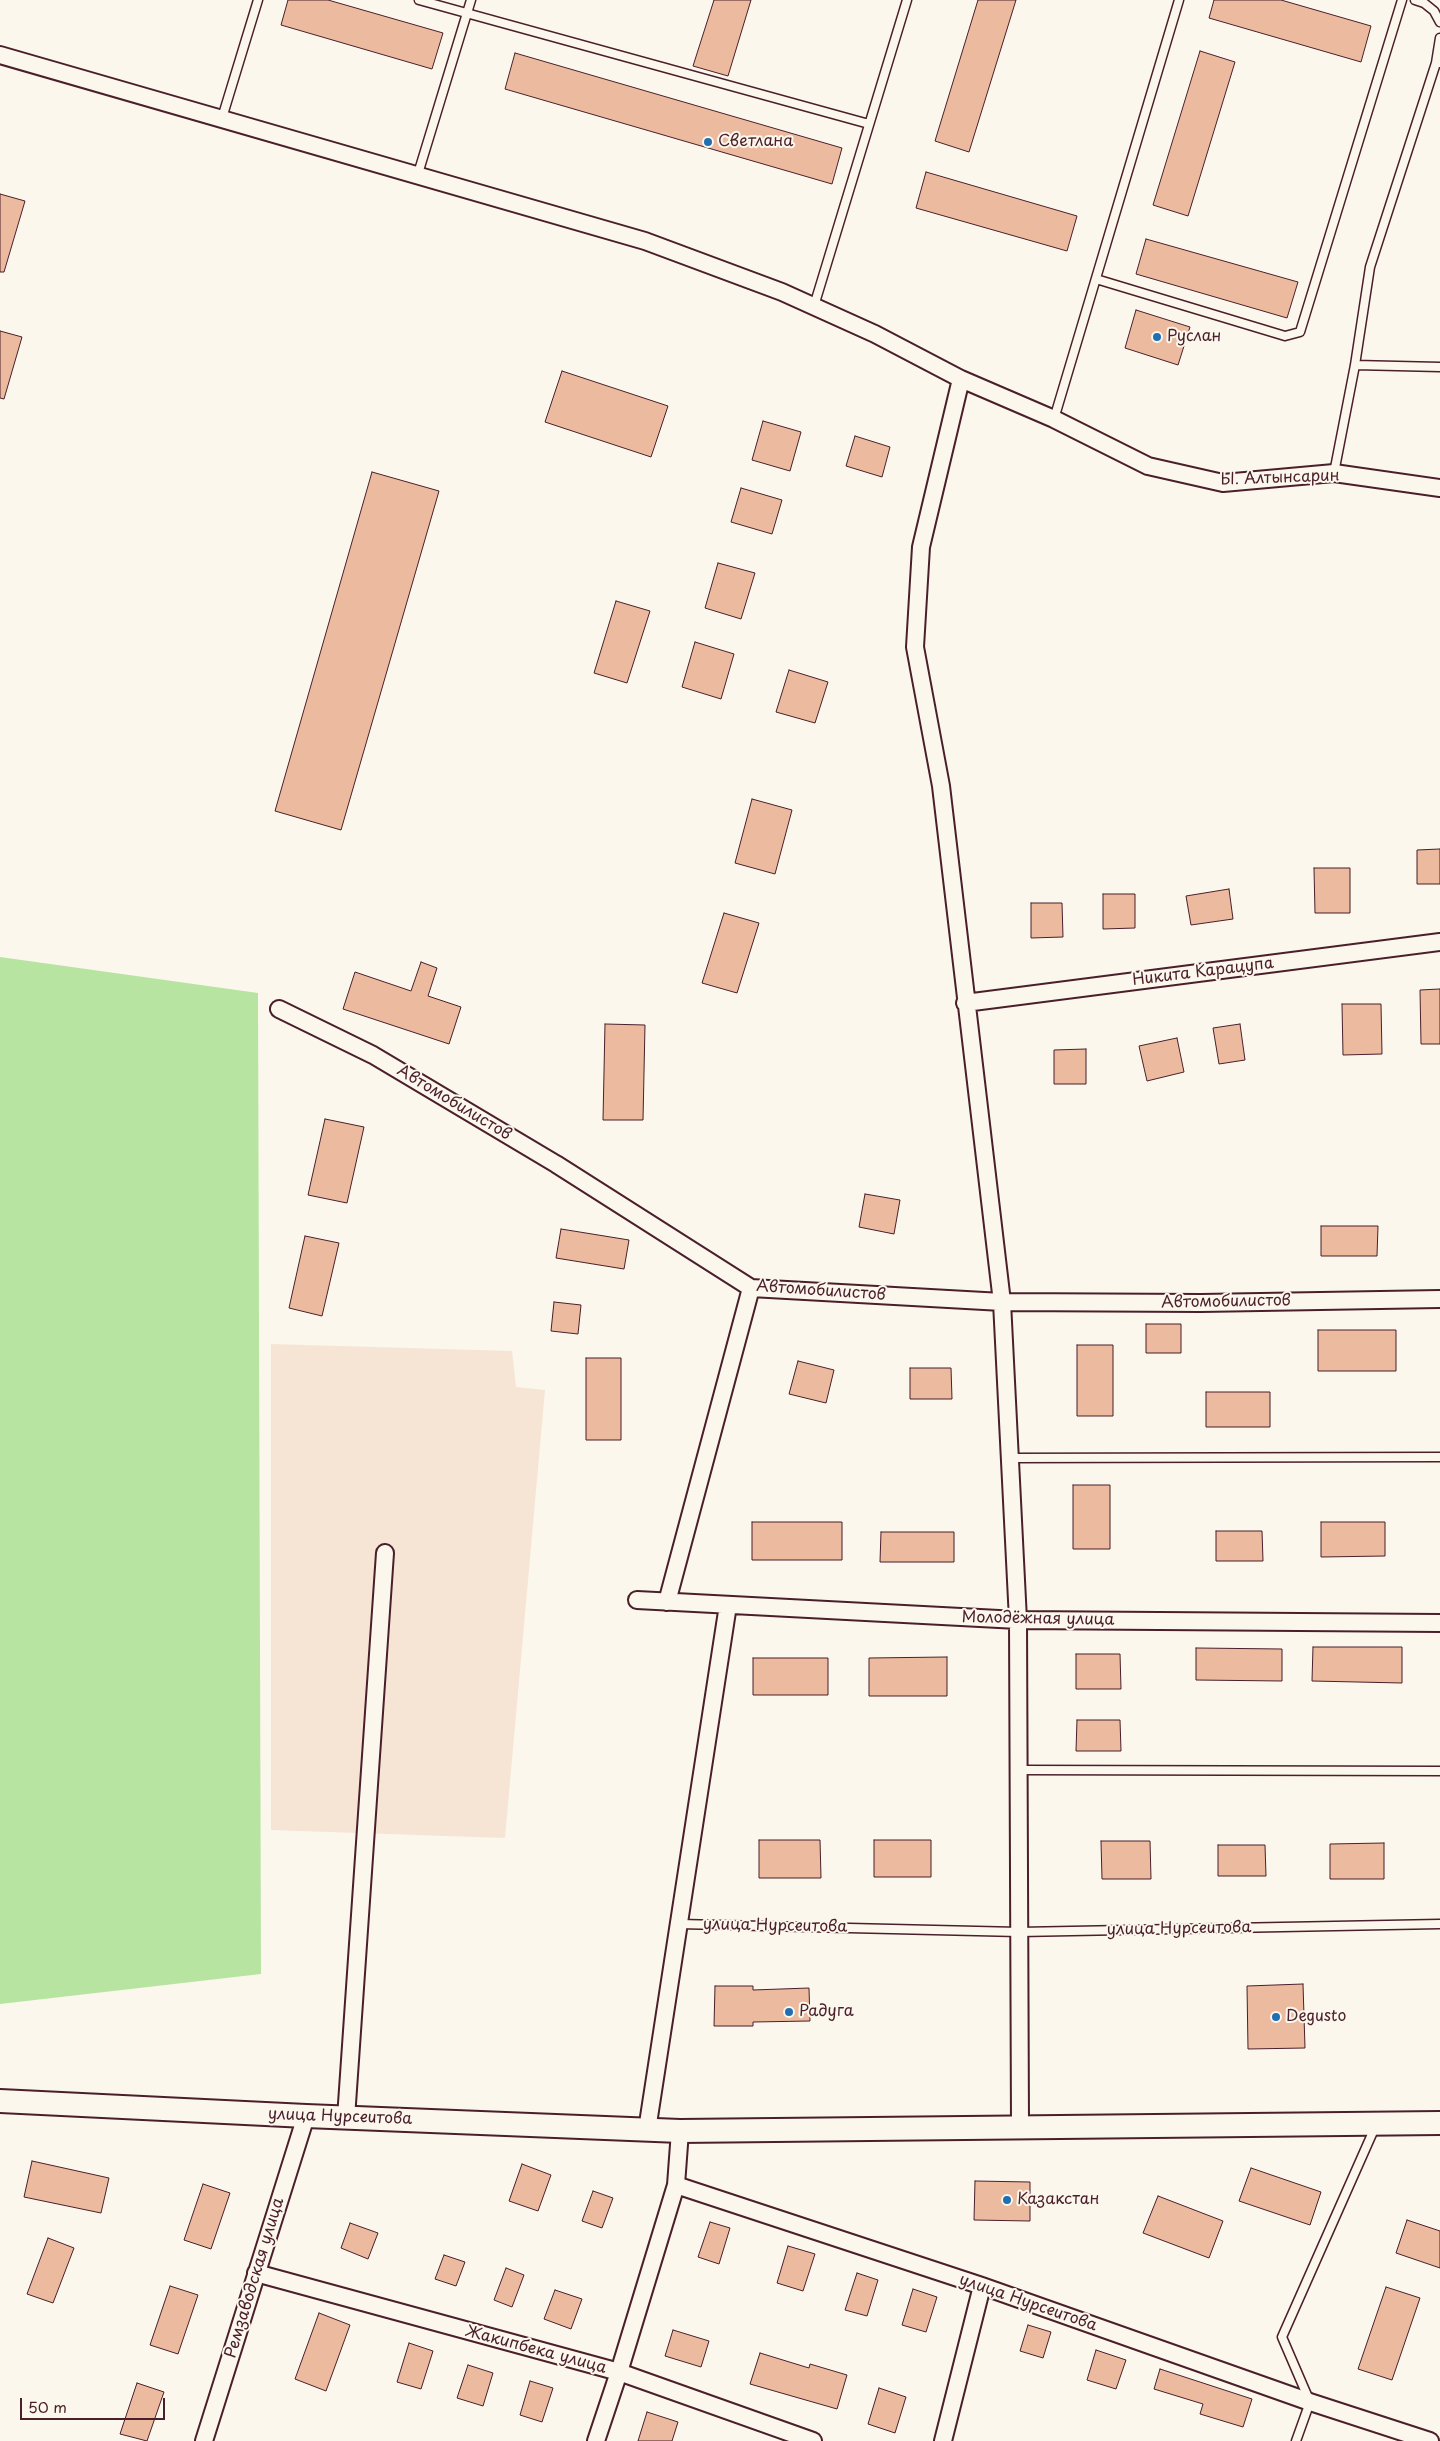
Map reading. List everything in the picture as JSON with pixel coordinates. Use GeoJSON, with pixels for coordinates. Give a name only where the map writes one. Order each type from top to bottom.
{"type":"FeatureCollection","features":[{"type":"Feature","properties":{"kind":"main road","name":"улица Нурсеитова"},"geometry":{"type":"LineString","coordinates":[[0,2101],[346,2118],[680,2131],[1440,2123]]}},
{"type":"Feature","properties":{"kind":"street","name":"Ы. Алтынсарин"},"geometry":{"type":"LineString","coordinates":[[0,55],[222,118],[417,177],[645,241],[782,292],[814,306],[875,334],[961,379],[1054,418],[1148,466],[1223,482],[1334,473],[1440,488]]}},
{"type":"Feature","properties":{"kind":"street"},"geometry":{"type":"LineString","coordinates":[[961,379],[921,547],[915,647],[941,786],[965,1003],[1002,1302],[1018,1620],[1020,2126]]}},
{"type":"Feature","properties":{"kind":"street","name":"Никита Карацупа"},"geometry":{"type":"LineString","coordinates":[[965,1003],[1440,942]]}},
{"type":"Feature","properties":{"kind":"street","name":"Автомобилистов"},"geometry":{"type":"LineString","coordinates":[[279,1009],[382,1060],[556,1164],[751,1288],[1002,1302],[1201,1303],[1440,1299]]}},
{"type":"Feature","properties":{"kind":"street"},"geometry":{"type":"LineString","coordinates":[[667,1602],[751,1288]]}},
{"type":"Feature","properties":{"kind":"street"},"geometry":{"type":"LineString","coordinates":[[346,2118],[386,1553]]}},
{"type":"Feature","properties":{"kind":"street","name":"Молодёжная улица"},"geometry":{"type":"LineString","coordinates":[[637,1600],[1018,1620],[1440,1623]]}},
{"type":"Feature","properties":{"kind":"street"},"geometry":{"type":"LineString","coordinates":[[647,2130],[728,1605]]}},
{"type":"Feature","properties":{"kind":"street","name":"Ремзаводская улица"},"geometry":{"type":"LineString","coordinates":[[204,2441],[306,2116]]}},
{"type":"Feature","properties":{"kind":"street"},"geometry":{"type":"LineString","coordinates":[[596,2441],[676,2185],[680,2131]]}},
{"type":"Feature","properties":{"kind":"street","name":"улица Нурсеитова"},"geometry":{"type":"LineString","coordinates":[[676,2185],[982,2286],[1310,2402],[1430,2441]]}},
{"type":"Feature","properties":{"kind":"street","name":"Жакипбека улица"},"geometry":{"type":"LineString","coordinates":[[256,2273],[619,2372],[812,2441]]}},
{"type":"Feature","properties":{"kind":"street"},"geometry":{"type":"LineString","coordinates":[[943,2441],[982,2286]]}},
{"type":"Feature","properties":{"kind":"lane"},"geometry":{"type":"LineString","coordinates":[[222,118],[258,0]]}},
{"type":"Feature","properties":{"kind":"lane"},"geometry":{"type":"LineString","coordinates":[[419,0],[869,124]]}},
{"type":"Feature","properties":{"kind":"lane"},"geometry":{"type":"LineString","coordinates":[[417,177],[471,0]]}},
{"type":"Feature","properties":{"kind":"lane"},"geometry":{"type":"LineString","coordinates":[[814,306],[907,0]]}},
{"type":"Feature","properties":{"kind":"lane"},"geometry":{"type":"LineString","coordinates":[[1054,418],[1179,0]]}},
{"type":"Feature","properties":{"kind":"lane"},"geometry":{"type":"LineString","coordinates":[[1096,279],[1285,336],[1300,332],[1402,0]]}},
{"type":"Feature","properties":{"kind":"lane"},"geometry":{"type":"LineString","coordinates":[[1415,0],[1424,3],[1434,11],[1440,22]]}},
{"type":"Feature","properties":{"kind":"lane"},"geometry":{"type":"LineString","coordinates":[[1334,473],[1355,365],[1370,267],[1438,63],[1440,38]]}},
{"type":"Feature","properties":{"kind":"lane"},"geometry":{"type":"LineString","coordinates":[[1355,365],[1440,367]]}},
{"type":"Feature","properties":{"kind":"lane"},"geometry":{"type":"LineString","coordinates":[[1009,1458],[1440,1457]]}},
{"type":"Feature","properties":{"kind":"lane"},"geometry":{"type":"LineString","coordinates":[[1018,1770],[1440,1771]]}},
{"type":"Feature","properties":{"kind":"lane","name":"улица Нурсеитова"},"geometry":{"type":"LineString","coordinates":[[679,1924],[1019,1932],[1440,1924]]}},
{"type":"Feature","properties":{"kind":"lane"},"geometry":{"type":"LineString","coordinates":[[1296,2441],[1310,2402],[1282,2337],[1377,2124]]}},
{"type":"Feature","properties":{"kind":"shaded area"},"geometry":{"type":"Polygon","coordinates":[[[271,1344],[512,1351],[516,1387],[545,1390],[505,1838],[271,1830],[271,1344]]]}},
{"type":"Feature","properties":{"kind":"green space"},"geometry":{"type":"Polygon","coordinates":[[[0,957],[258,993],[261,1974],[0,2004],[0,957]]]}},
{"type":"Feature","properties":{"kind":"building"},"geometry":{"type":"Polygon","coordinates":[[[288,0],[328,0],[443,33],[432,69],[281,25],[288,0]]]}},
{"type":"Feature","properties":{"kind":"building"},"geometry":{"type":"Polygon","coordinates":[[[714,0],[751,0],[728,76],[693,66],[714,0]]]}},
{"type":"Feature","properties":{"kind":"building"},"geometry":{"type":"Polygon","coordinates":[[[978,0],[1016,0],[969,152],[935,141],[978,0]]]}},
{"type":"Feature","properties":{"kind":"building"},"geometry":{"type":"Polygon","coordinates":[[[1214,0],[1281,0],[1371,26],[1361,62],[1209,18],[1214,0]]]}},
{"type":"Feature","properties":{"kind":"building"},"geometry":{"type":"Polygon","coordinates":[[[1200,51],[1235,62],[1188,216],[1153,205],[1200,51]]]}},
{"type":"Feature","properties":{"kind":"building"},"geometry":{"type":"Polygon","coordinates":[[[515,53],[842,148],[832,184],[505,89],[515,53]]]}},
{"type":"Feature","properties":{"kind":"building"},"geometry":{"type":"Polygon","coordinates":[[[926,172],[1077,216],[1067,251],[916,208],[926,172]]]}},
{"type":"Feature","properties":{"kind":"building"},"geometry":{"type":"Polygon","coordinates":[[[0,194],[25,201],[4,272],[0,272],[0,194]]]}},
{"type":"Feature","properties":{"kind":"building"},"geometry":{"type":"Polygon","coordinates":[[[1146,239],[1298,282],[1287,318],[1136,274],[1146,239]]]}},
{"type":"Feature","properties":{"kind":"building","name":"Руслан"},"geometry":{"type":"Polygon","coordinates":[[[1136,310],[1190,327],[1178,365],[1125,348],[1136,310]]]}},
{"type":"Feature","properties":{"kind":"building"},"geometry":{"type":"Polygon","coordinates":[[[0,331],[22,337],[4,399],[0,398],[0,331]]]}},
{"type":"Feature","properties":{"kind":"building"},"geometry":{"type":"Polygon","coordinates":[[[562,371],[668,406],[651,457],[545,422],[562,371]]]}},
{"type":"Feature","properties":{"kind":"building"},"geometry":{"type":"Polygon","coordinates":[[[763,421],[801,432],[790,471],[752,460],[763,421]]]}},
{"type":"Feature","properties":{"kind":"building"},"geometry":{"type":"Polygon","coordinates":[[[855,436],[890,447],[882,477],[846,466],[855,436]]]}},
{"type":"Feature","properties":{"kind":"building"},"geometry":{"type":"Polygon","coordinates":[[[372,472],[439,491],[341,830],[275,811],[372,472]]]}},
{"type":"Feature","properties":{"kind":"building"},"geometry":{"type":"Polygon","coordinates":[[[741,488],[782,500],[772,534],[731,522],[741,488]]]}},
{"type":"Feature","properties":{"kind":"building"},"geometry":{"type":"Polygon","coordinates":[[[718,563],[755,573],[741,619],[705,608],[718,563]]]}},
{"type":"Feature","properties":{"kind":"building"},"geometry":{"type":"Polygon","coordinates":[[[616,601],[650,611],[627,683],[594,673],[616,601]]]}},
{"type":"Feature","properties":{"kind":"building"},"geometry":{"type":"Polygon","coordinates":[[[695,642],[734,654],[721,699],[682,687],[695,642]]]}},
{"type":"Feature","properties":{"kind":"building"},"geometry":{"type":"Polygon","coordinates":[[[789,670],[828,682],[815,723],[776,712],[789,670]]]}},
{"type":"Feature","properties":{"kind":"building"},"geometry":{"type":"Polygon","coordinates":[[[752,799],[792,810],[775,874],[735,863],[752,799]]]}},
{"type":"Feature","properties":{"kind":"building"},"geometry":{"type":"Polygon","coordinates":[[[1440,849],[1440,884],[1417,884],[1417,850],[1440,849]]]}},
{"type":"Feature","properties":{"kind":"building"},"geometry":{"type":"Polygon","coordinates":[[[1314,868],[1350,868],[1350,913],[1315,913],[1314,868]]]}},
{"type":"Feature","properties":{"kind":"building"},"geometry":{"type":"Polygon","coordinates":[[[1229,889],[1233,919],[1191,925],[1186,896],[1229,889]]]}},
{"type":"Feature","properties":{"kind":"building"},"geometry":{"type":"Polygon","coordinates":[[[1103,894],[1135,894],[1135,928],[1103,929],[1103,894]]]}},
{"type":"Feature","properties":{"kind":"building"},"geometry":{"type":"Polygon","coordinates":[[[1031,903],[1062,903],[1063,937],[1031,938],[1031,903]]]}},
{"type":"Feature","properties":{"kind":"building"},"geometry":{"type":"Polygon","coordinates":[[[724,913],[759,923],[737,993],[702,983],[724,913]]]}},
{"type":"Feature","properties":{"kind":"building"},"geometry":{"type":"Polygon","coordinates":[[[421,962],[437,968],[428,996],[461,1007],[449,1044],[343,1009],[355,972],[411,991],[421,962]]]}},
{"type":"Feature","properties":{"kind":"building"},"geometry":{"type":"Polygon","coordinates":[[[1440,989],[1440,1044],[1421,1044],[1420,990],[1440,989]]]}},
{"type":"Feature","properties":{"kind":"building"},"geometry":{"type":"Polygon","coordinates":[[[1342,1004],[1381,1004],[1382,1054],[1343,1055],[1342,1004]]]}},
{"type":"Feature","properties":{"kind":"building"},"geometry":{"type":"Polygon","coordinates":[[[605,1024],[645,1025],[643,1120],[603,1120],[605,1024]]]}},
{"type":"Feature","properties":{"kind":"building"},"geometry":{"type":"Polygon","coordinates":[[[1240,1024],[1245,1060],[1219,1064],[1213,1028],[1240,1024]]]}},
{"type":"Feature","properties":{"kind":"building"},"geometry":{"type":"Polygon","coordinates":[[[1177,1038],[1184,1072],[1147,1081],[1139,1046],[1177,1038]]]}},
{"type":"Feature","properties":{"kind":"building"},"geometry":{"type":"Polygon","coordinates":[[[1086,1049],[1086,1084],[1054,1084],[1054,1050],[1086,1049]]]}},
{"type":"Feature","properties":{"kind":"building"},"geometry":{"type":"Polygon","coordinates":[[[325,1119],[364,1127],[347,1203],[308,1195],[325,1119]]]}},
{"type":"Feature","properties":{"kind":"building"},"geometry":{"type":"Polygon","coordinates":[[[865,1194],[900,1200],[894,1234],[859,1227],[865,1194]]]}},
{"type":"Feature","properties":{"kind":"building"},"geometry":{"type":"Polygon","coordinates":[[[1321,1226],[1378,1226],[1377,1256],[1321,1256],[1321,1226]]]}},
{"type":"Feature","properties":{"kind":"building"},"geometry":{"type":"Polygon","coordinates":[[[561,1229],[629,1240],[624,1269],[556,1258],[561,1229]]]}},
{"type":"Feature","properties":{"kind":"building"},"geometry":{"type":"Polygon","coordinates":[[[305,1236],[339,1243],[322,1316],[289,1308],[305,1236]]]}},
{"type":"Feature","properties":{"kind":"building"},"geometry":{"type":"Polygon","coordinates":[[[554,1302],[581,1305],[578,1334],[551,1331],[554,1302]]]}},
{"type":"Feature","properties":{"kind":"building"},"geometry":{"type":"Polygon","coordinates":[[[1146,1324],[1181,1324],[1181,1353],[1146,1353],[1146,1324]]]}},
{"type":"Feature","properties":{"kind":"building"},"geometry":{"type":"Polygon","coordinates":[[[1318,1330],[1396,1330],[1396,1371],[1318,1371],[1318,1330]]]}},
{"type":"Feature","properties":{"kind":"building"},"geometry":{"type":"Polygon","coordinates":[[[1077,1345],[1113,1345],[1113,1416],[1077,1416],[1077,1345]]]}},
{"type":"Feature","properties":{"kind":"building"},"geometry":{"type":"Polygon","coordinates":[[[586,1358],[621,1358],[621,1440],[586,1440],[586,1358]]]}},
{"type":"Feature","properties":{"kind":"building"},"geometry":{"type":"Polygon","coordinates":[[[798,1361],[834,1370],[826,1403],[789,1394],[798,1361]]]}},
{"type":"Feature","properties":{"kind":"building"},"geometry":{"type":"Polygon","coordinates":[[[910,1368],[951,1368],[952,1399],[910,1399],[910,1368]]]}},
{"type":"Feature","properties":{"kind":"building"},"geometry":{"type":"Polygon","coordinates":[[[1206,1392],[1270,1392],[1270,1427],[1206,1427],[1206,1392]]]}},
{"type":"Feature","properties":{"kind":"building"},"geometry":{"type":"Polygon","coordinates":[[[1073,1485],[1110,1485],[1110,1549],[1073,1549],[1073,1485]]]}},
{"type":"Feature","properties":{"kind":"building"},"geometry":{"type":"Polygon","coordinates":[[[752,1522],[842,1522],[842,1560],[752,1560],[752,1522]]]}},
{"type":"Feature","properties":{"kind":"building"},"geometry":{"type":"Polygon","coordinates":[[[1321,1522],[1385,1522],[1385,1556],[1321,1557],[1321,1522]]]}},
{"type":"Feature","properties":{"kind":"building"},"geometry":{"type":"Polygon","coordinates":[[[1216,1531],[1262,1531],[1263,1561],[1216,1561],[1216,1531]]]}},
{"type":"Feature","properties":{"kind":"building"},"geometry":{"type":"Polygon","coordinates":[[[881,1532],[954,1532],[954,1562],[880,1562],[881,1532]]]}},
{"type":"Feature","properties":{"kind":"building"},"geometry":{"type":"Polygon","coordinates":[[[1313,1647],[1402,1647],[1402,1683],[1312,1681],[1313,1647]]]}},
{"type":"Feature","properties":{"kind":"building"},"geometry":{"type":"Polygon","coordinates":[[[1196,1648],[1282,1649],[1282,1681],[1196,1680],[1196,1648]]]}},
{"type":"Feature","properties":{"kind":"building"},"geometry":{"type":"Polygon","coordinates":[[[1076,1654],[1120,1654],[1121,1689],[1076,1689],[1076,1654]]]}},
{"type":"Feature","properties":{"kind":"building"},"geometry":{"type":"Polygon","coordinates":[[[947,1657],[947,1696],[869,1696],[869,1658],[947,1657]]]}},
{"type":"Feature","properties":{"kind":"building"},"geometry":{"type":"Polygon","coordinates":[[[753,1658],[828,1658],[828,1695],[753,1695],[753,1658]]]}},
{"type":"Feature","properties":{"kind":"building"},"geometry":{"type":"Polygon","coordinates":[[[1077,1720],[1120,1720],[1121,1751],[1076,1751],[1077,1720]]]}},
{"type":"Feature","properties":{"kind":"building"},"geometry":{"type":"Polygon","coordinates":[[[759,1840],[820,1840],[821,1878],[759,1878],[759,1840]]]}},
{"type":"Feature","properties":{"kind":"building"},"geometry":{"type":"Polygon","coordinates":[[[874,1840],[931,1840],[931,1877],[874,1877],[874,1840]]]}},
{"type":"Feature","properties":{"kind":"building"},"geometry":{"type":"Polygon","coordinates":[[[1101,1841],[1150,1841],[1151,1879],[1102,1879],[1101,1841]]]}},
{"type":"Feature","properties":{"kind":"building"},"geometry":{"type":"Polygon","coordinates":[[[1384,1843],[1384,1879],[1330,1879],[1330,1844],[1384,1843]]]}},
{"type":"Feature","properties":{"kind":"building"},"geometry":{"type":"Polygon","coordinates":[[[1218,1845],[1265,1845],[1266,1876],[1218,1876],[1218,1845]]]}},
{"type":"Feature","properties":{"kind":"building","name":"Degusto"},"geometry":{"type":"Polygon","coordinates":[[[1303,1984],[1305,2048],[1248,2049],[1247,1986],[1303,1984]]]}},
{"type":"Feature","properties":{"kind":"building"},"geometry":{"type":"Polygon","coordinates":[[[715,1986],[753,1986],[753,1990],[809,1988],[810,2021],[753,2022],[753,2026],[714,2026],[715,1986]]]}},
{"type":"Feature","properties":{"kind":"building"},"geometry":{"type":"Polygon","coordinates":[[[32,2161],[109,2178],[101,2213],[24,2197],[32,2161]]]}},
{"type":"Feature","properties":{"kind":"building"},"geometry":{"type":"Polygon","coordinates":[[[522,2164],[551,2175],[538,2211],[509,2201],[522,2164]]]}},
{"type":"Feature","properties":{"kind":"building"},"geometry":{"type":"Polygon","coordinates":[[[1251,2168],[1321,2192],[1310,2225],[1239,2201],[1251,2168]]]}},
{"type":"Feature","properties":{"kind":"building"},"geometry":{"type":"Polygon","coordinates":[[[975,2181],[1030,2182],[1030,2221],[974,2220],[975,2181]]]}},
{"type":"Feature","properties":{"kind":"building"},"geometry":{"type":"Polygon","coordinates":[[[203,2184],[230,2193],[211,2249],[184,2240],[203,2184]]]}},
{"type":"Feature","properties":{"kind":"building"},"geometry":{"type":"Polygon","coordinates":[[[593,2191],[613,2198],[602,2228],[582,2221],[593,2191]]]}},
{"type":"Feature","properties":{"kind":"building"},"geometry":{"type":"Polygon","coordinates":[[[1158,2196],[1223,2221],[1209,2258],[1143,2233],[1158,2196]]]}},
{"type":"Feature","properties":{"kind":"building"},"geometry":{"type":"Polygon","coordinates":[[[1407,2220],[1440,2231],[1440,2268],[1396,2253],[1407,2220]]]}},
{"type":"Feature","properties":{"kind":"building"},"geometry":{"type":"Polygon","coordinates":[[[710,2222],[730,2228],[719,2264],[698,2257],[710,2222]]]}},
{"type":"Feature","properties":{"kind":"building"},"geometry":{"type":"Polygon","coordinates":[[[350,2223],[378,2233],[368,2259],[341,2248],[350,2223]]]}},
{"type":"Feature","properties":{"kind":"building"},"geometry":{"type":"Polygon","coordinates":[[[48,2238],[74,2248],[53,2303],[27,2294],[48,2238]]]}},
{"type":"Feature","properties":{"kind":"building"},"geometry":{"type":"Polygon","coordinates":[[[788,2246],[815,2254],[803,2291],[777,2283],[788,2246]]]}},
{"type":"Feature","properties":{"kind":"building"},"geometry":{"type":"Polygon","coordinates":[[[444,2255],[465,2262],[456,2286],[435,2279],[444,2255]]]}},
{"type":"Feature","properties":{"kind":"building"},"geometry":{"type":"Polygon","coordinates":[[[506,2268],[524,2275],[512,2307],[494,2300],[506,2268]]]}},
{"type":"Feature","properties":{"kind":"building"},"geometry":{"type":"Polygon","coordinates":[[[857,2273],[878,2280],[867,2316],[845,2310],[857,2273]]]}},
{"type":"Feature","properties":{"kind":"building"},"geometry":{"type":"Polygon","coordinates":[[[170,2286],[198,2295],[178,2354],[150,2345],[170,2286]]]}},
{"type":"Feature","properties":{"kind":"building"},"geometry":{"type":"Polygon","coordinates":[[[1386,2287],[1420,2298],[1392,2380],[1358,2369],[1386,2287]]]}},
{"type":"Feature","properties":{"kind":"building"},"geometry":{"type":"Polygon","coordinates":[[[913,2289],[937,2297],[926,2332],[902,2325],[913,2289]]]}},
{"type":"Feature","properties":{"kind":"building"},"geometry":{"type":"Polygon","coordinates":[[[555,2290],[582,2299],[571,2329],[544,2319],[555,2290]]]}},
{"type":"Feature","properties":{"kind":"building"},"geometry":{"type":"Polygon","coordinates":[[[319,2313],[350,2325],[326,2391],[295,2379],[319,2313]]]}},
{"type":"Feature","properties":{"kind":"building"},"geometry":{"type":"Polygon","coordinates":[[[1028,2325],[1051,2332],[1043,2358],[1020,2351],[1028,2325]]]}},
{"type":"Feature","properties":{"kind":"building"},"geometry":{"type":"Polygon","coordinates":[[[673,2330],[709,2341],[701,2367],[665,2356],[673,2330]]]}},
{"type":"Feature","properties":{"kind":"building"},"geometry":{"type":"Polygon","coordinates":[[[409,2343],[433,2351],[421,2389],[397,2382],[409,2343]]]}},
{"type":"Feature","properties":{"kind":"building"},"geometry":{"type":"Polygon","coordinates":[[[1096,2350],[1126,2360],[1116,2389],[1087,2380],[1096,2350]]]}},
{"type":"Feature","properties":{"kind":"building"},"geometry":{"type":"Polygon","coordinates":[[[760,2353],[809,2368],[810,2364],[847,2375],[837,2409],[750,2384],[760,2353]]]}},
{"type":"Feature","properties":{"kind":"building"},"geometry":{"type":"Polygon","coordinates":[[[468,2365],[493,2373],[483,2406],[457,2398],[468,2365]]]}},
{"type":"Feature","properties":{"kind":"building"},"geometry":{"type":"Polygon","coordinates":[[[1160,2369],[1252,2399],[1243,2427],[1200,2414],[1203,2404],[1154,2389],[1160,2369]]]}},
{"type":"Feature","properties":{"kind":"building"},"geometry":{"type":"Polygon","coordinates":[[[530,2381],[553,2388],[542,2422],[520,2415],[530,2381]]]}},
{"type":"Feature","properties":{"kind":"building"},"geometry":{"type":"Polygon","coordinates":[[[137,2383],[164,2392],[147,2441],[120,2434],[137,2383]]]}},
{"type":"Feature","properties":{"kind":"building"},"geometry":{"type":"Polygon","coordinates":[[[879,2388],[906,2397],[895,2433],[868,2424],[879,2388]]]}},
{"type":"Feature","properties":{"kind":"building"},"geometry":{"type":"Polygon","coordinates":[[[647,2412],[678,2422],[672,2441],[638,2441],[647,2412]]]}},
{"type":"Feature","properties":{"kind":"place","name":"Светлана"},"geometry":{"type":"Point","coordinates":[708,142]}},
{"type":"Feature","properties":{"kind":"place","name":"Руслан"},"geometry":{"type":"Point","coordinates":[1157,337]}},
{"type":"Feature","properties":{"kind":"place","name":"Радуга"},"geometry":{"type":"Point","coordinates":[789,2012]}},
{"type":"Feature","properties":{"kind":"place","name":"Degusto"},"geometry":{"type":"Point","coordinates":[1276,2017]}},
{"type":"Feature","properties":{"kind":"place","name":"Казакстан"},"geometry":{"type":"Point","coordinates":[1007,2200]}}]}
